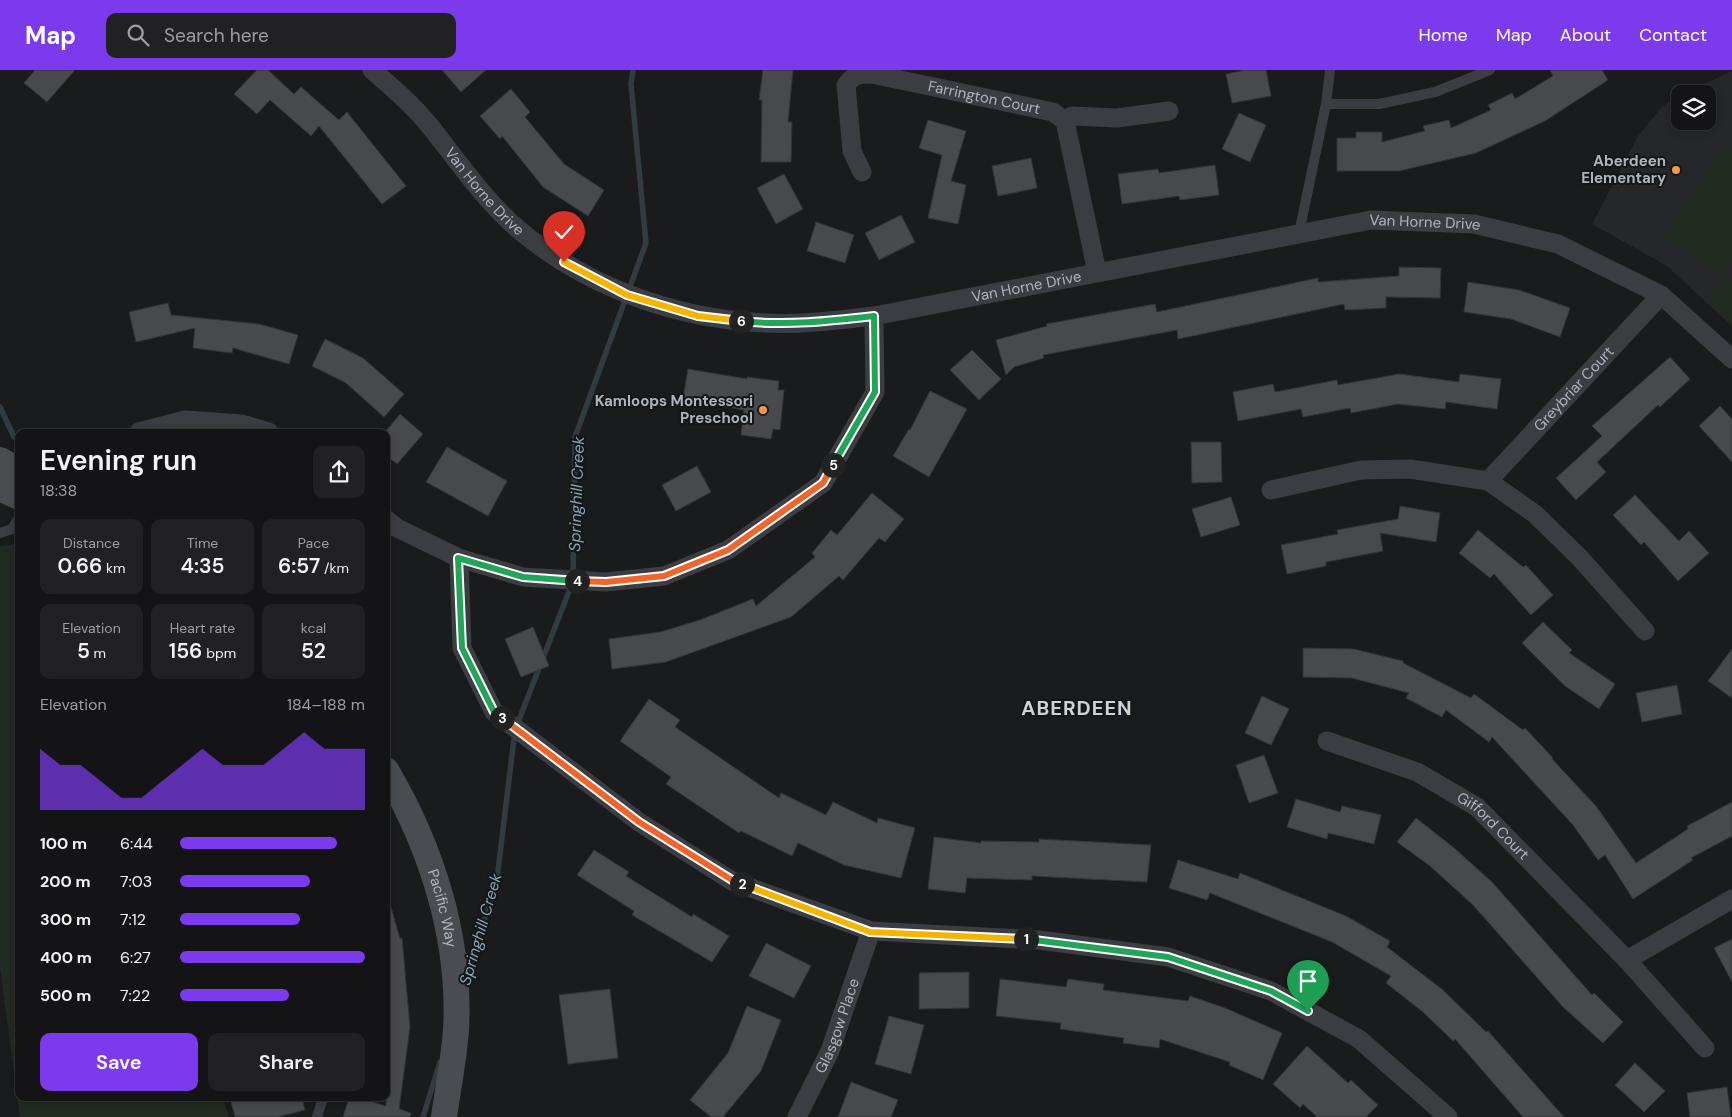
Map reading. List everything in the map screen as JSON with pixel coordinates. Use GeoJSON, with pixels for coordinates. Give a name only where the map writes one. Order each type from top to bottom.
{"type":"FeatureCollection","features":[{"type":"Feature","properties":{"kind":"main road"},"geometry":{"type":"LineString","coordinates":[[0,460],[15,468]]}},
{"type":"Feature","properties":{"kind":"main road"},"geometry":{"type":"LineString","coordinates":[[0,488],[15,495]]}},
{"type":"Feature","properties":{"kind":"main road","name":"Pacific Way"},"geometry":{"type":"LineString","coordinates":[[390,777],[405,802],[436,876],[455,965],[456,1030],[444,1117]]}},
{"type":"Feature","properties":{"kind":"street","name":"Van Horne Drive"},"geometry":{"type":"LineString","coordinates":[[372,70],[429,124],[470,179],[518,228],[564,262],[610,288],[627,295],[698,316],[765,323],[831,321],[874,316],[1371,220],[1474,224],[1558,244],[1661,295],[1732,359]]}},
{"type":"Feature","properties":{"kind":"street","name":"Farrington Court"},"geometry":{"type":"LineString","coordinates":[[862,172],[852,151],[846,85],[852,77],[859,74],[872,74],[1053,112],[1065,121]]}},
{"type":"Feature","properties":{"kind":"street"},"geometry":{"type":"LineString","coordinates":[[1097,272],[1065,121],[1072,116],[1117,118],[1169,111]]}},
{"type":"Feature","properties":{"kind":"street","name":"Greybriar Court"},"geometry":{"type":"LineString","coordinates":[[1488,481],[1661,295]]}},
{"type":"Feature","properties":{"kind":"street"},"geometry":{"type":"LineString","coordinates":[[390,522],[397,528],[458,558],[523,577],[606,582],[664,576],[728,550],[823,483],[875,392],[874,316]]}},
{"type":"Feature","properties":{"kind":"street"},"geometry":{"type":"LineString","coordinates":[[150,429],[184,420],[242,424],[258,429]]}},
{"type":"Feature","properties":{"kind":"street"},"geometry":{"type":"LineString","coordinates":[[1271,490],[1361,470],[1410,469],[1488,481],[1541,520],[1580,558],[1645,631]]}},
{"type":"Feature","properties":{"kind":"street"},"geometry":{"type":"LineString","coordinates":[[458,558],[462,648],[494,712],[639,822],[732,880],[870,932],[1039,940],[1168,957],[1271,991],[1359,1039],[1448,1117]]}},
{"type":"Feature","properties":{"kind":"street","name":"Gifford Court"},"geometry":{"type":"LineString","coordinates":[[1327,741],[1417,772],[1477,807],[1627,960],[1705,1048]]}},
{"type":"Feature","properties":{"kind":"street"},"geometry":{"type":"LineString","coordinates":[[1627,960],[1732,898]]}},
{"type":"Feature","properties":{"kind":"street","name":"Glasgow Place"},"geometry":{"type":"LineString","coordinates":[[798,1117],[830,1051],[870,932]]}},
{"type":"Feature","properties":{"kind":"lane"},"geometry":{"type":"LineString","coordinates":[[1299,233],[1326,104],[1330,70]]}},
{"type":"Feature","properties":{"kind":"lane"},"geometry":{"type":"LineString","coordinates":[[1326,104],[1379,104],[1435,92],[1490,70]]}},
{"type":"Feature","properties":{"kind":"lane"},"geometry":{"type":"LineString","coordinates":[[0,533],[12,529],[15,524]]}},
{"type":"Feature","properties":{"kind":"lane"},"geometry":{"type":"LineString","coordinates":[[317,1117],[322,1101]]}},
{"type":"Feature","properties":{"kind":"shaded area","name":"Aberdeen Elementary"},"geometry":{"type":"Polygon","coordinates":[[[1732,71],[1732,326],[1667,266],[1592,224],[1638,136],[1663,106],[1671,101],[1671,130],[1716,130],[1716,85],[1702,85],[1732,71]]]}},
{"type":"Feature","properties":{"kind":"shaded area"},"geometry":{"type":"Polygon","coordinates":[[[1732,146],[1732,261],[1722,277],[1662,237],[1721,150],[1732,146]]]}},
{"type":"Feature","properties":{"kind":"shaded area"},"geometry":{"type":"Polygon","coordinates":[[[1722,277],[1732,282],[1732,323],[1707,299],[1722,277]]]}},
{"type":"Feature","properties":{"kind":"shaded area"},"geometry":{"type":"Polygon","coordinates":[[[15,544],[15,1080],[0,968],[0,546],[15,544]]]}},
{"type":"Feature","properties":{"kind":"shaded area"},"geometry":{"type":"Polygon","coordinates":[[[18,1101],[224,1101],[229,1117],[20,1117],[18,1101]]]}},
{"type":"Feature","properties":{"kind":"building"},"geometry":{"type":"Polygon","coordinates":[[[35,70],[75,70],[47,102],[24,83],[35,70]]]}},
{"type":"Feature","properties":{"kind":"building"},"geometry":{"type":"Polygon","coordinates":[[[257,70],[268,70],[294,94],[301,87],[339,120],[347,112],[406,186],[382,204],[319,126],[311,136],[270,100],[257,114],[234,94],[257,70]]]}},
{"type":"Feature","properties":{"kind":"building"},"geometry":{"type":"Polygon","coordinates":[[[442,70],[486,70],[461,92],[442,70]]]}},
{"type":"Feature","properties":{"kind":"building"},"geometry":{"type":"Polygon","coordinates":[[[763,70],[793,70],[788,122],[792,122],[791,162],[761,162],[762,100],[759,100],[763,70]]]}},
{"type":"Feature","properties":{"kind":"building"},"geometry":{"type":"Polygon","coordinates":[[[1245,70],[1266,70],[1271,96],[1232,103],[1226,74],[1245,70]]]}},
{"type":"Feature","properties":{"kind":"building"},"geometry":{"type":"Polygon","coordinates":[[[1550,70],[1602,70],[1608,80],[1545,121],[1476,153],[1399,171],[1337,171],[1337,138],[1356,138],[1356,132],[1382,132],[1382,142],[1425,131],[1423,126],[1449,120],[1451,128],[1491,110],[1488,105],[1512,93],[1515,99],[1553,76],[1550,70]]]}},
{"type":"Feature","properties":{"kind":"building"},"geometry":{"type":"Polygon","coordinates":[[[511,89],[530,112],[525,117],[564,164],[604,190],[588,216],[543,187],[502,136],[500,139],[480,116],[511,89]]]}},
{"type":"Feature","properties":{"kind":"building"},"geometry":{"type":"Polygon","coordinates":[[[1239,113],[1266,125],[1250,162],[1222,149],[1239,113]]]}},
{"type":"Feature","properties":{"kind":"building"},"geometry":{"type":"Polygon","coordinates":[[[928,120],[966,131],[951,181],[966,185],[958,224],[928,218],[942,155],[919,148],[928,120]]]}},
{"type":"Feature","properties":{"kind":"building"},"geometry":{"type":"Polygon","coordinates":[[[1031,158],[1037,188],[998,196],[992,166],[1031,158]]]}},
{"type":"Feature","properties":{"kind":"building"},"geometry":{"type":"Polygon","coordinates":[[[1215,165],[1219,195],[1180,200],[1179,196],[1122,204],[1118,174],[1158,169],[1159,173],[1215,165]]]}},
{"type":"Feature","properties":{"kind":"building"},"geometry":{"type":"Polygon","coordinates":[[[784,174],[803,209],[776,224],[757,188],[784,174]]]}},
{"type":"Feature","properties":{"kind":"building"},"geometry":{"type":"Polygon","coordinates":[[[901,215],[915,242],[879,260],[865,233],[901,215]]]}},
{"type":"Feature","properties":{"kind":"building"},"geometry":{"type":"Polygon","coordinates":[[[816,222],[854,235],[845,263],[807,251],[816,222]]]}},
{"type":"Feature","properties":{"kind":"building"},"geometry":{"type":"Polygon","coordinates":[[[1399,267],[1441,268],[1440,298],[1386,297],[1386,308],[1345,310],[1344,304],[1178,339],[1177,330],[1043,355],[1044,358],[1014,367],[1006,375],[996,340],[1047,326],[1046,324],[1155,304],[1157,312],[1318,278],[1318,282],[1399,276],[1399,267]]]}},
{"type":"Feature","properties":{"kind":"building"},"geometry":{"type":"Polygon","coordinates":[[[1468,282],[1519,290],[1570,308],[1560,337],[1511,319],[1464,312],[1468,282]]]}},
{"type":"Feature","properties":{"kind":"building"},"geometry":{"type":"Polygon","coordinates":[[[168,303],[171,315],[259,324],[298,335],[289,364],[233,348],[232,353],[193,348],[195,328],[136,342],[129,312],[168,303]]]}},
{"type":"Feature","properties":{"kind":"building"},"geometry":{"type":"Polygon","coordinates":[[[325,339],[363,358],[404,394],[384,417],[346,383],[312,366],[325,339]]]}},
{"type":"Feature","properties":{"kind":"building"},"geometry":{"type":"Polygon","coordinates":[[[972,350],[1001,379],[979,400],[950,370],[972,350]]]}},
{"type":"Feature","properties":{"kind":"building"},"geometry":{"type":"Polygon","coordinates":[[[1670,357],[1690,379],[1660,407],[1658,405],[1597,462],[1606,472],[1576,500],[1556,478],[1602,436],[1592,426],[1670,357]]]}},
{"type":"Feature","properties":{"kind":"building"},"geometry":{"type":"Polygon","coordinates":[[[688,369],[747,379],[747,377],[779,381],[778,390],[784,390],[780,430],[773,429],[771,439],[741,435],[744,410],[683,399],[688,369]]]}},
{"type":"Feature","properties":{"kind":"building"},"geometry":{"type":"Polygon","coordinates":[[[1399,374],[1459,382],[1460,374],[1501,379],[1497,409],[1446,402],[1445,409],[1398,404],[1351,413],[1350,408],[1303,417],[1301,409],[1238,421],[1233,392],[1273,384],[1275,392],[1337,380],[1338,385],[1399,374]]]}},
{"type":"Feature","properties":{"kind":"building"},"geometry":{"type":"Polygon","coordinates":[[[930,391],[967,409],[929,477],[893,456],[910,430],[930,391]]]}},
{"type":"Feature","properties":{"kind":"building"},"geometry":{"type":"Polygon","coordinates":[[[1720,406],[1732,419],[1732,462],[1699,426],[1720,406]]]}},
{"type":"Feature","properties":{"kind":"building"},"geometry":{"type":"Polygon","coordinates":[[[400,414],[423,434],[397,464],[390,458],[390,429],[388,429],[400,414]]]}},
{"type":"Feature","properties":{"kind":"building"},"geometry":{"type":"Polygon","coordinates":[[[1191,442],[1221,442],[1222,482],[1192,483],[1191,442]]]}},
{"type":"Feature","properties":{"kind":"building"},"geometry":{"type":"Polygon","coordinates":[[[447,447],[507,481],[488,516],[426,482],[447,447]]]}},
{"type":"Feature","properties":{"kind":"building"},"geometry":{"type":"Polygon","coordinates":[[[697,466],[711,492],[676,511],[662,485],[697,466]]]}},
{"type":"Feature","properties":{"kind":"building"},"geometry":{"type":"Polygon","coordinates":[[[872,493],[904,519],[885,542],[879,538],[843,580],[839,576],[791,617],[666,662],[612,669],[609,639],[660,632],[700,620],[753,599],[756,606],[815,557],[812,553],[831,530],[837,535],[872,493]]]}},
{"type":"Feature","properties":{"kind":"building"},"geometry":{"type":"Polygon","coordinates":[[[1635,495],[1679,541],[1689,531],[1709,553],[1678,581],[1644,542],[1641,545],[1613,515],[1635,495]]]}},
{"type":"Feature","properties":{"kind":"building"},"geometry":{"type":"Polygon","coordinates":[[[1231,497],[1240,525],[1201,537],[1192,509],[1231,497]]]}},
{"type":"Feature","properties":{"kind":"building"},"geometry":{"type":"Polygon","coordinates":[[[1400,506],[1440,513],[1436,542],[1380,533],[1383,551],[1326,562],[1326,566],[1287,574],[1281,545],[1338,534],[1337,530],[1398,519],[1400,506]]]}},
{"type":"Feature","properties":{"kind":"building"},"geometry":{"type":"Polygon","coordinates":[[[1478,530],[1523,567],[1526,565],[1553,595],[1531,615],[1494,574],[1490,578],[1459,553],[1478,530]]]}},
{"type":"Feature","properties":{"kind":"building"},"geometry":{"type":"Polygon","coordinates":[[[1543,622],[1572,650],[1569,653],[1615,684],[1599,709],[1565,686],[1522,643],[1543,622]]]}},
{"type":"Feature","properties":{"kind":"building"},"geometry":{"type":"Polygon","coordinates":[[[533,627],[549,666],[521,677],[505,639],[533,627]]]}},
{"type":"Feature","properties":{"kind":"building"},"geometry":{"type":"Polygon","coordinates":[[[1303,648],[1354,649],[1403,661],[1403,663],[1471,698],[1474,694],[1523,730],[1525,728],[1596,806],[1636,863],[1688,829],[1687,826],[1732,802],[1732,836],[1691,858],[1693,860],[1633,899],[1605,855],[1598,860],[1573,825],[1492,737],[1489,742],[1446,710],[1442,717],[1406,698],[1409,693],[1352,678],[1303,677],[1303,648]]]}},
{"type":"Feature","properties":{"kind":"building"},"geometry":{"type":"Polygon","coordinates":[[[1732,649],[1732,698],[1708,681],[1732,649]]]}},
{"type":"Feature","properties":{"kind":"building"},"geometry":{"type":"Polygon","coordinates":[[[1677,685],[1682,714],[1642,722],[1636,693],[1677,685]]]}},
{"type":"Feature","properties":{"kind":"building"},"geometry":{"type":"Polygon","coordinates":[[[1262,696],[1289,709],[1271,745],[1245,733],[1262,696]]]}},
{"type":"Feature","properties":{"kind":"building"},"geometry":{"type":"Polygon","coordinates":[[[649,699],[680,720],[675,727],[779,798],[781,793],[826,815],[833,802],[877,823],[878,818],[915,828],[901,878],[844,865],[798,843],[792,856],[741,831],[739,833],[666,784],[671,777],[620,741],[649,699]]]}},
{"type":"Feature","properties":{"kind":"building"},"geometry":{"type":"Polygon","coordinates":[[[1264,755],[1278,793],[1249,803],[1236,765],[1264,755]]]}},
{"type":"Feature","properties":{"kind":"building"},"geometry":{"type":"Polygon","coordinates":[[[1296,799],[1340,812],[1342,806],[1381,815],[1374,844],[1328,833],[1327,839],[1287,827],[1296,799]]]}},
{"type":"Feature","properties":{"kind":"building"},"geometry":{"type":"Polygon","coordinates":[[[1416,818],[1453,847],[1492,882],[1592,995],[1594,993],[1623,1022],[1603,1043],[1563,1007],[1473,905],[1430,866],[1397,842],[1416,818]]]}},
{"type":"Feature","properties":{"kind":"building"},"geometry":{"type":"Polygon","coordinates":[[[934,837],[981,843],[981,841],[1039,842],[1039,839],[1151,845],[1147,882],[1032,876],[1032,880],[967,878],[965,893],[928,889],[934,837]]]}},
{"type":"Feature","properties":{"kind":"building"},"geometry":{"type":"Polygon","coordinates":[[[594,850],[629,872],[626,876],[692,917],[693,914],[729,936],[712,962],[632,915],[634,911],[577,875],[594,850]]]}},
{"type":"Feature","properties":{"kind":"building"},"geometry":{"type":"Polygon","coordinates":[[[1178,860],[1238,879],[1240,873],[1346,916],[1390,941],[1387,947],[1443,990],[1486,1032],[1488,1031],[1564,1117],[1523,1117],[1455,1039],[1453,1041],[1423,1012],[1386,983],[1391,976],[1332,942],[1210,893],[1207,900],[1169,888],[1178,860]]]}},
{"type":"Feature","properties":{"kind":"building"},"geometry":{"type":"Polygon","coordinates":[[[390,907],[400,939],[402,938],[410,1027],[399,1109],[411,1113],[410,1117],[343,1117],[348,1101],[369,1101],[386,1106],[386,1101],[390,1101],[390,907]]]}},
{"type":"Feature","properties":{"kind":"building"},"geometry":{"type":"Polygon","coordinates":[[[1732,939],[1732,982],[1714,948],[1732,939]]]}},
{"type":"Feature","properties":{"kind":"building"},"geometry":{"type":"Polygon","coordinates":[[[766,943],[811,966],[794,998],[749,976],[766,943]]]}},
{"type":"Feature","properties":{"kind":"building"},"geometry":{"type":"Polygon","coordinates":[[[969,972],[969,1008],[919,1009],[919,973],[969,972]]]}},
{"type":"Feature","properties":{"kind":"building"},"geometry":{"type":"Polygon","coordinates":[[[1000,979],[1066,987],[1068,979],[1104,984],[1103,990],[1188,1001],[1190,996],[1225,1008],[1282,1033],[1263,1080],[1229,1065],[1230,1062],[1160,1039],[1159,1048],[1123,1043],[1124,1038],[1060,1029],[1061,1023],[996,1016],[1000,979]]]}},
{"type":"Feature","properties":{"kind":"building"},"geometry":{"type":"Polygon","coordinates":[[[610,989],[618,1058],[568,1064],[559,995],[610,989]]]}},
{"type":"Feature","properties":{"kind":"building"},"geometry":{"type":"Polygon","coordinates":[[[747,1006],[781,1020],[761,1071],[723,1117],[711,1117],[690,1100],[728,1053],[747,1006]]]}},
{"type":"Feature","properties":{"kind":"building"},"geometry":{"type":"Polygon","coordinates":[[[889,1016],[924,1025],[911,1074],[875,1064],[889,1016]]]}},
{"type":"Feature","properties":{"kind":"building"},"geometry":{"type":"Polygon","coordinates":[[[1307,1046],[1348,1083],[1351,1080],[1378,1105],[1366,1117],[1317,1117],[1303,1104],[1300,1108],[1273,1084],[1307,1046]]]}},
{"type":"Feature","properties":{"kind":"building"},"geometry":{"type":"Polygon","coordinates":[[[1635,1063],[1665,1091],[1644,1112],[1615,1085],[1635,1063]]]}},
{"type":"Feature","properties":{"kind":"building"},"geometry":{"type":"Polygon","coordinates":[[[851,1082],[898,1100],[891,1117],[838,1117],[851,1082]]]}},
{"type":"Feature","properties":{"kind":"building"},"geometry":{"type":"Polygon","coordinates":[[[1727,1087],[1731,1117],[1690,1117],[1687,1093],[1727,1087]]]}},
{"type":"Feature","properties":{"kind":"building"},"geometry":{"type":"Polygon","coordinates":[[[231,1101],[303,1101],[305,1110],[277,1117],[235,1117],[231,1101]]]}},
{"type":"Feature","properties":{"kind":"waterway","name":"Springhill Creek"},"geometry":{"type":"LineString","coordinates":[[466,979],[497,879],[515,730],[573,581],[575,437],[646,243],[631,84],[633,70]]}},
{"type":"Feature","properties":{"kind":"waterway"},"geometry":{"type":"LineString","coordinates":[[0,407],[14,437]]}},
{"type":"Feature","properties":{"kind":"waterway","name":"Springhill Creek"},"geometry":{"type":"LineString","coordinates":[[423,1117],[440,1062]]}},
{"type":"Feature","properties":{"kind":"place","name":"Aberdeen Elementary"},"geometry":{"type":"Point","coordinates":[1676,170]}},
{"type":"Feature","properties":{"kind":"place","name":"Kamloops Montessori Preschool"},"geometry":{"type":"Point","coordinates":[763,410]}},
{"type":"Feature","properties":{"kind":"district","name":"ABERDEEN"},"geometry":{"type":"Point","coordinates":[1077,708]}},
{"type":"Feature","properties":{"kind":"route"},"geometry":{"type":"LineString","coordinates":[[564,262],[610,288],[627,295],[698,316],[765,323],[831,321],[874,316],[875,392],[823,483],[728,550],[664,576],[606,582],[523,577],[458,558],[462,648],[494,712],[639,822],[732,880],[870,932],[1039,940],[1168,957],[1271,991],[1308,1011]]}}]}
